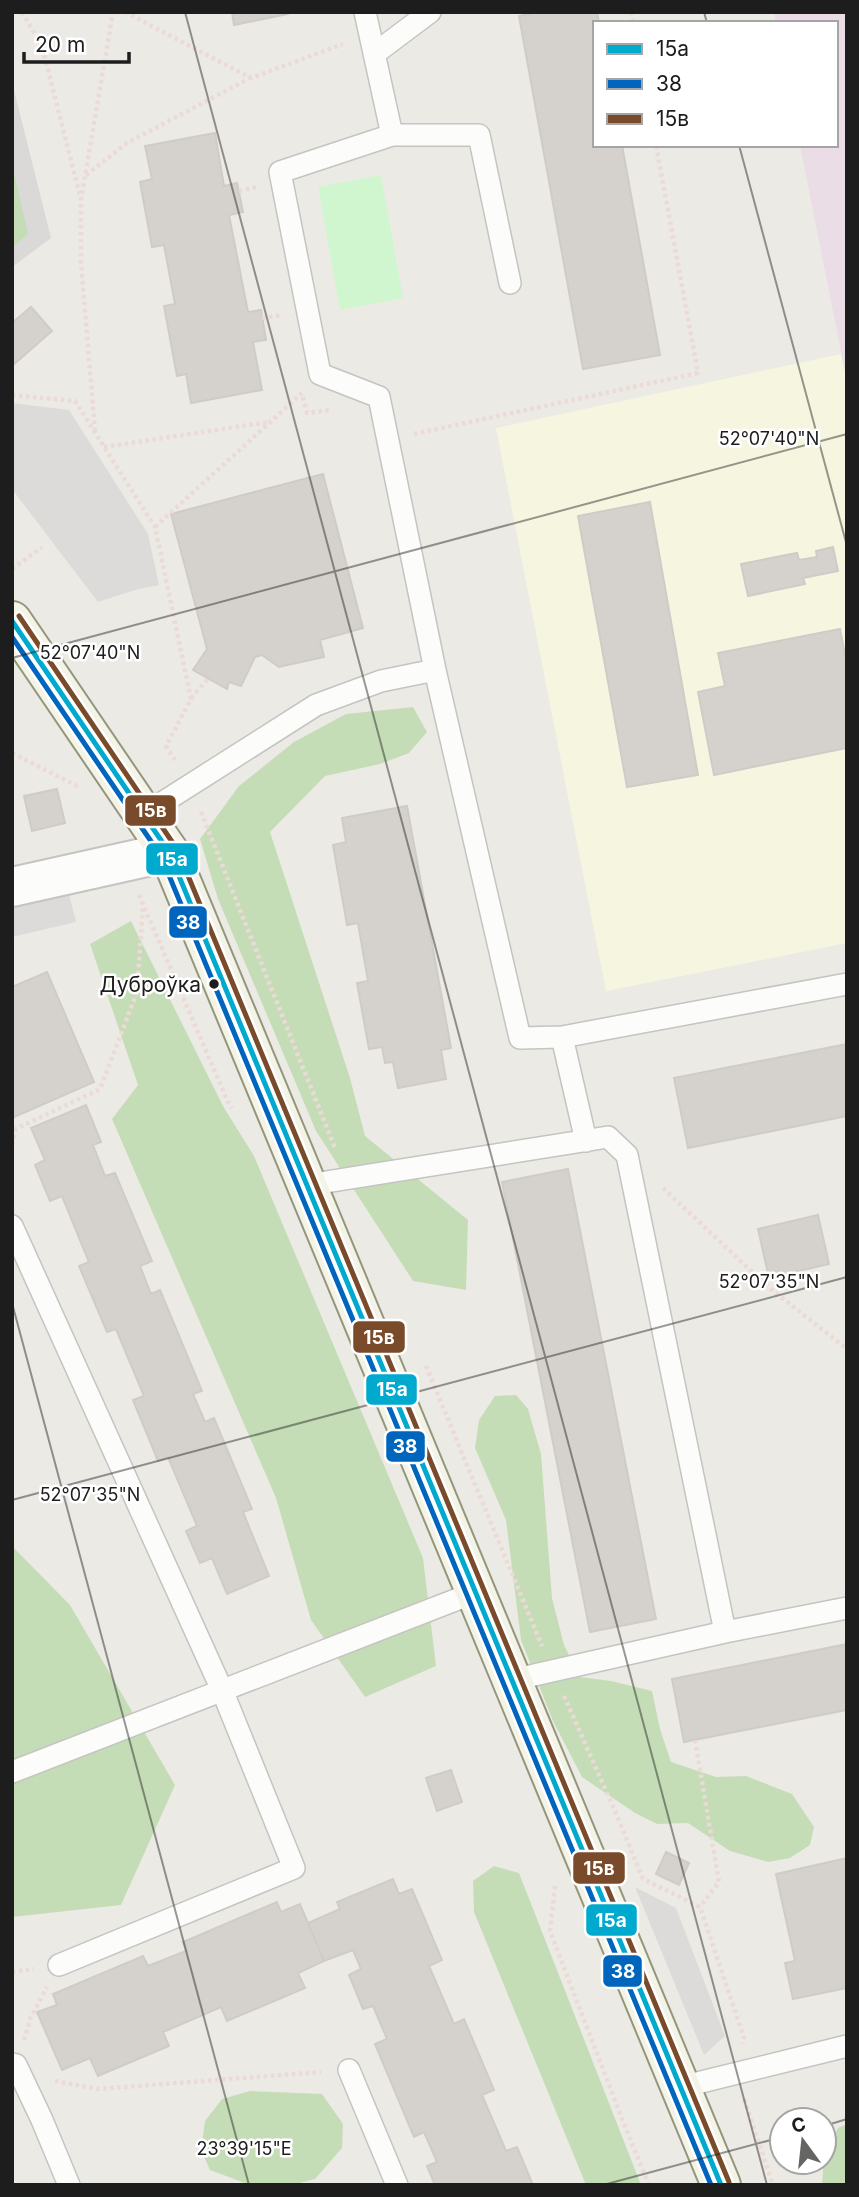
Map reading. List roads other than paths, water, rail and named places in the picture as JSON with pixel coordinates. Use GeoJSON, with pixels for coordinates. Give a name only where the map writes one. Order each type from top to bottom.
{"type":"FeatureCollection","features":[{"type":"Feature","properties":{"kind":"main road"},"geometry":{"type":"LineString","coordinates":[[12,621],[169,852],[721,2185]]}},
{"type":"Feature","properties":{"kind":"street"},"geometry":{"type":"LineString","coordinates":[[12,887],[169,852]]}},
{"type":"Feature","properties":{"kind":"lane"},"geometry":{"type":"LineString","coordinates":[[365,12],[393,135]]}},
{"type":"Feature","properties":{"kind":"lane"},"geometry":{"type":"LineString","coordinates":[[372,44],[430,12]]}},
{"type":"Feature","properties":{"kind":"lane"},"geometry":{"type":"LineString","coordinates":[[510,283],[479,135],[393,135],[280,172],[320,374],[379,397],[435,670],[520,1038],[562,1037],[847,984]]}},
{"type":"Feature","properties":{"kind":"lane"},"geometry":{"type":"LineString","coordinates":[[143,815],[316,705],[381,681],[435,670]]}},
{"type":"Feature","properties":{"kind":"lane"},"geometry":{"type":"LineString","coordinates":[[562,1037],[586,1141]]}},
{"type":"Feature","properties":{"kind":"lane"},"geometry":{"type":"LineString","coordinates":[[307,1185],[608,1137],[627,1155],[725,1632]]}},
{"type":"Feature","properties":{"kind":"lane"},"geometry":{"type":"LineString","coordinates":[[12,1226],[222,1690],[294,1868],[59,1965]]}},
{"type":"Feature","properties":{"kind":"lane"},"geometry":{"type":"LineString","coordinates":[[12,1772],[476,1592]]}},
{"type":"Feature","properties":{"kind":"lane"},"geometry":{"type":"LineString","coordinates":[[512,1680],[725,1632],[847,1608]]}},
{"type":"Feature","properties":{"kind":"lane"},"geometry":{"type":"LineString","coordinates":[[681,2087],[847,2046]]}},
{"type":"Feature","properties":{"kind":"lane"},"geometry":{"type":"LineString","coordinates":[[14,2065],[42,2120],[69,2185]]}},
{"type":"Feature","properties":{"kind":"lane"},"geometry":{"type":"LineString","coordinates":[[349,2070],[397,2185]]}},
{"type":"Feature","properties":{"kind":"place","name":"Дуброўка"},"geometry":{"type":"Point","coordinates":[214,984]}}]}
